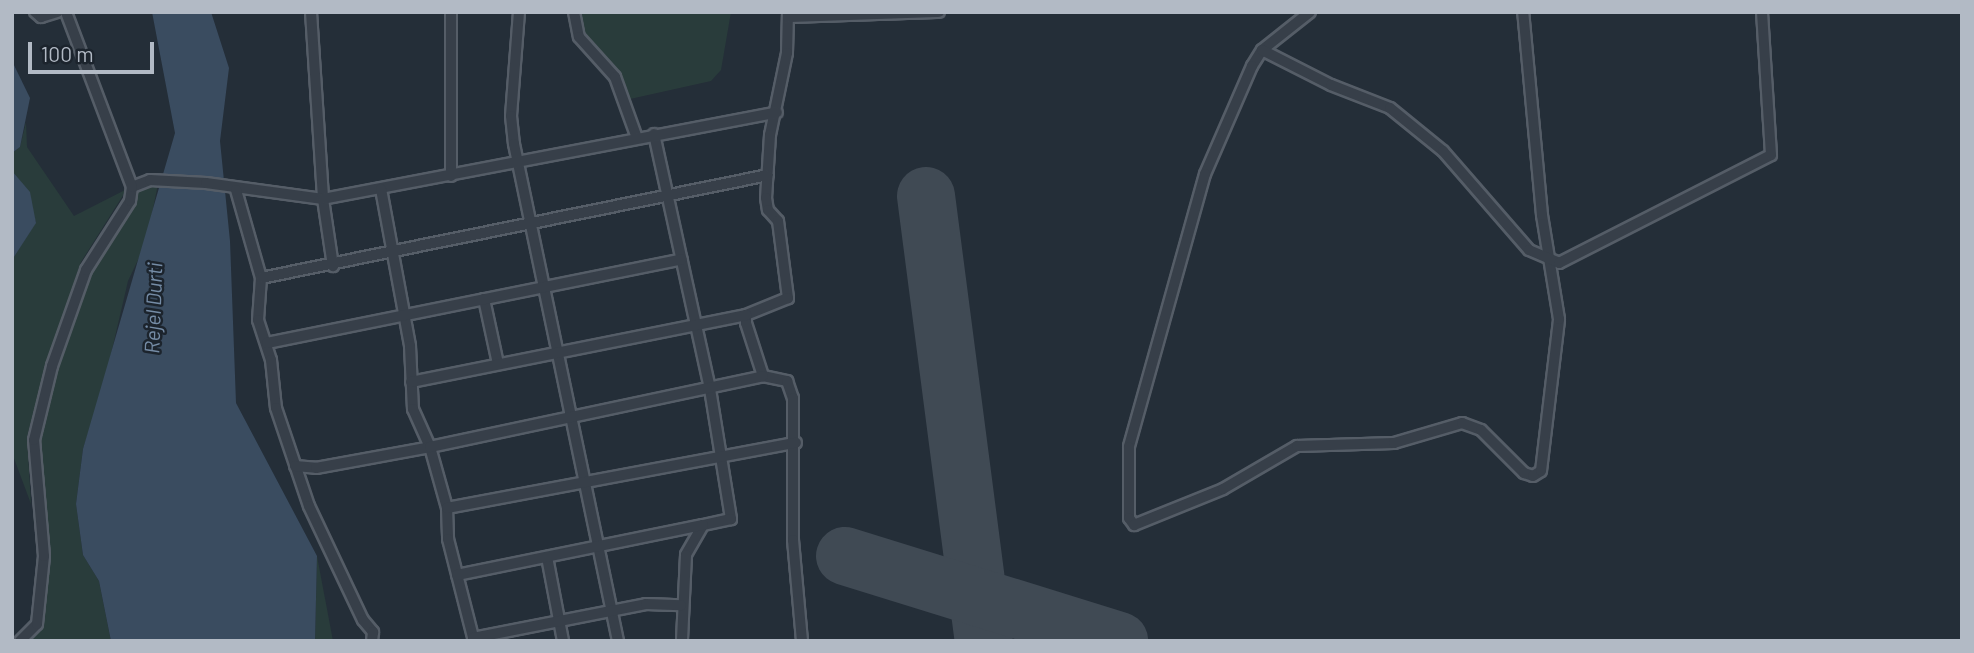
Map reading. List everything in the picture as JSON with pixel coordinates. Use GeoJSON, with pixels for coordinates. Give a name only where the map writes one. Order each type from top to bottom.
{"type":"FeatureCollection","features":[{"type":"Feature","properties":{"kind":"street"},"geometry":{"type":"LineString","coordinates":[[35,12],[41,17],[57,12]]}},
{"type":"Feature","properties":{"kind":"street"},"geometry":{"type":"LineString","coordinates":[[20,641],[37,624],[39,610],[44,556],[34,440],[52,366],[86,271],[130,201],[132,187],[66,12]]}},
{"type":"Feature","properties":{"kind":"street"},"geometry":{"type":"LineString","coordinates":[[311,12],[323,199],[333,266]]}},
{"type":"Feature","properties":{"kind":"street"},"geometry":{"type":"LineString","coordinates":[[451,12],[451,176]]}},
{"type":"Feature","properties":{"kind":"street"},"geometry":{"type":"LineString","coordinates":[[519,12],[511,116],[518,164],[618,641]]}},
{"type":"Feature","properties":{"kind":"street"},"geometry":{"type":"LineString","coordinates":[[575,12],[579,37],[615,77],[637,138]]}},
{"type":"Feature","properties":{"kind":"street"},"geometry":{"type":"LineString","coordinates":[[411,382],[746,315],[788,298],[778,221],[768,210],[768,175],[788,15],[939,12]]}},
{"type":"Feature","properties":{"kind":"street"},"geometry":{"type":"LineString","coordinates":[[1310,12],[1262,50],[1232,103],[1205,174],[1129,447],[1130,523],[1139,526],[1223,489],[1297,446],[1394,443],[1462,423],[1481,430],[1524,473],[1533,476],[1541,471],[1559,319],[1548,260],[1523,12]]}},
{"type":"Feature","properties":{"kind":"street"},"geometry":{"type":"LineString","coordinates":[[1262,50],[1331,85],[1390,108],[1414,125],[1476,184],[1529,250],[1548,260],[1572,260],[1771,155],[1762,12]]}},
{"type":"Feature","properties":{"kind":"street"},"geometry":{"type":"LineString","coordinates":[[132,187],[150,180],[323,199],[518,164],[654,134],[777,112]]}},
{"type":"Feature","properties":{"kind":"street"},"geometry":{"type":"LineString","coordinates":[[457,575],[732,519],[719,458],[710,389],[654,134]]}},
{"type":"Feature","properties":{"kind":"street"},"geometry":{"type":"LineString","coordinates":[[261,278],[669,199],[768,175]]}},
{"type":"Feature","properties":{"kind":"street"},"geometry":{"type":"LineString","coordinates":[[382,189],[405,316],[412,409],[430,447],[447,508],[446,526],[474,639],[559,621],[612,614],[646,604],[681,605]]}},
{"type":"Feature","properties":{"kind":"street"},"geometry":{"type":"LineString","coordinates":[[236,190],[261,278],[258,320],[267,344],[272,394],[295,466],[340,574],[373,632],[372,641]]}},
{"type":"Feature","properties":{"kind":"street"},"geometry":{"type":"LineString","coordinates":[[267,344],[682,259]]}},
{"type":"Feature","properties":{"kind":"street"},"geometry":{"type":"LineString","coordinates":[[484,299],[498,365]]}},
{"type":"Feature","properties":{"kind":"street"},"geometry":{"type":"LineString","coordinates":[[746,315],[748,338],[763,376]]}},
{"type":"Feature","properties":{"kind":"street"},"geometry":{"type":"LineString","coordinates":[[295,466],[316,468],[430,447],[763,376],[787,381],[796,443],[793,540],[802,641]]}},
{"type":"Feature","properties":{"kind":"street"},"geometry":{"type":"LineString","coordinates":[[447,508],[796,443]]}},
{"type":"Feature","properties":{"kind":"street"},"geometry":{"type":"LineString","coordinates":[[682,641],[681,605],[686,555],[703,525]]}},
{"type":"Feature","properties":{"kind":"street"},"geometry":{"type":"LineString","coordinates":[[547,557],[563,641]]}},
{"type":"Feature","properties":{"kind":"green space"},"geometry":{"type":"Polygon","coordinates":[[[578,12],[731,12],[721,70],[711,81],[630,99],[614,67],[583,38],[578,12]]]}},
{"type":"Feature","properties":{"kind":"green space"},"geometry":{"type":"Polygon","coordinates":[[[26,122],[27,147],[74,216],[127,189],[81,262],[46,365],[27,437],[31,504],[12,453],[12,260],[36,222],[12,171],[12,153],[20,147],[26,122]]]}},
{"type":"Feature","properties":{"kind":"green space"},"geometry":{"type":"Polygon","coordinates":[[[150,183],[158,184],[146,243],[128,281],[104,384],[83,449],[76,504],[83,555],[99,581],[111,641],[29,641],[42,626],[49,554],[39,494],[37,439],[54,367],[89,271],[135,189],[150,183]]]}},
{"type":"Feature","properties":{"kind":"green space"},"geometry":{"type":"Polygon","coordinates":[[[317,556],[333,641],[315,641],[317,556]]]}},
{"type":"Feature","properties":{"kind":"water","name":"Rejel Durti"},"geometry":{"type":"Polygon","coordinates":[[[152,12],[211,12],[229,68],[220,141],[230,241],[236,403],[317,556],[315,641],[111,641],[99,581],[83,555],[76,504],[83,449],[175,133],[152,12]]]}},
{"type":"Feature","properties":{"kind":"water"},"geometry":{"type":"Polygon","coordinates":[[[12,61],[30,98],[20,147],[12,153],[12,61]]]}},
{"type":"Feature","properties":{"kind":"water"},"geometry":{"type":"Polygon","coordinates":[[[12,171],[30,192],[36,223],[12,260],[12,171]]]}},
{"type":"Feature","properties":{"kind":"runway"},"geometry":{"type":"LineString","coordinates":[[926,196],[984,641]]}},
{"type":"Feature","properties":{"kind":"runway"},"geometry":{"type":"LineString","coordinates":[[845,556],[1119,641]]}}]}
